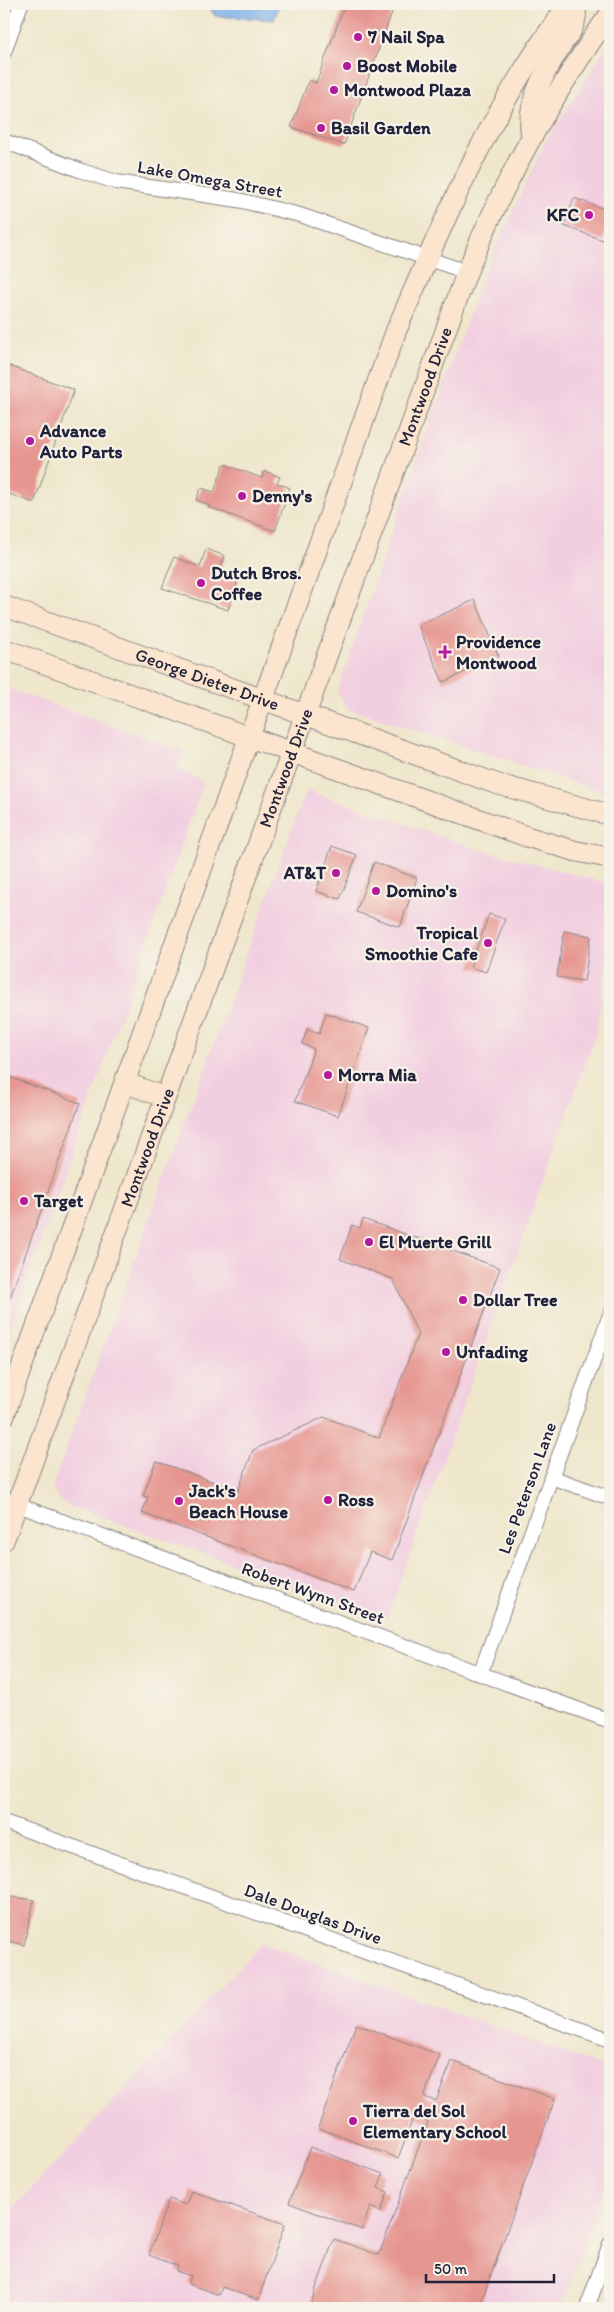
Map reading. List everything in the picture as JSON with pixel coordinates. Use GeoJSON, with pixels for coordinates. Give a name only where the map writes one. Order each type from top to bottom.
{"type":"FeatureCollection","features":[{"type":"Feature","properties":{"kind":"main road"},"geometry":{"type":"LineString","coordinates":[[4,1416],[126,1083],[393,340],[465,174],[492,121],[522,72],[568,5],[576,14],[576,20],[572,31],[559,48],[546,73],[530,112],[532,135]]}},
{"type":"Feature","properties":{"kind":"main road","name":"Montwood Drive"},"geometry":{"type":"LineString","coordinates":[[4,1540],[10,1503],[164,1097],[467,272],[504,186],[532,135],[578,58],[610,14]]}},
{"type":"Feature","properties":{"kind":"main road","name":"George Dieter Drive"},"geometry":{"type":"LineString","coordinates":[[4,606],[497,784],[610,815]]}},
{"type":"Feature","properties":{"kind":"main road"},"geometry":{"type":"LineString","coordinates":[[4,649],[251,736],[528,837],[610,858]]}},
{"type":"Feature","properties":{"kind":"main road"},"geometry":{"type":"LineString","coordinates":[[126,1083],[164,1097]]}},
{"type":"Feature","properties":{"kind":"street"},"geometry":{"type":"LineString","coordinates":[[4,52],[21,4]]}},
{"type":"Feature","properties":{"kind":"street","name":"Lake Omega Street"},"geometry":{"type":"LineString","coordinates":[[4,141],[116,182],[238,200],[292,213],[467,272]]}},
{"type":"Feature","properties":{"kind":"street","name":"Les Peterson Lane"},"geometry":{"type":"LineString","coordinates":[[480,1674],[610,1315]]}},
{"type":"Feature","properties":{"kind":"street"},"geometry":{"type":"LineString","coordinates":[[551,1476],[610,1498]]}},
{"type":"Feature","properties":{"kind":"street","name":"Robert Wynn Street"},"geometry":{"type":"LineString","coordinates":[[10,1503],[610,1721]]}},
{"type":"Feature","properties":{"kind":"street","name":"Dale Douglas Drive"},"geometry":{"type":"LineString","coordinates":[[4,1822],[610,2040]]}},
{"type":"Feature","properties":{"kind":"street"},"geometry":{"type":"LineString","coordinates":[[587,2308],[605,2277],[610,2244]]}},
{"type":"Feature","properties":{"kind":"shaded area"},"geometry":{"type":"Polygon","coordinates":[[[610,42],[610,794],[348,709],[337,692],[422,444],[483,276],[545,142],[610,42]]]}},
{"type":"Feature","properties":{"kind":"shaded area"},"geometry":{"type":"Polygon","coordinates":[[[4,687],[183,751],[177,768],[204,782],[4,1345],[4,687]]]}},
{"type":"Feature","properties":{"kind":"shaded area"},"geometry":{"type":"Polygon","coordinates":[[[306,790],[481,850],[610,884],[610,944],[596,1033],[387,1618],[61,1503],[52,1487],[306,790]]]}},
{"type":"Feature","properties":{"kind":"shaded area","name":"Tierra del Sol Elementary School"},"geometry":{"type":"Polygon","coordinates":[[[262,1943],[610,2069],[610,2172],[561,2308],[4,2308],[4,2218],[262,1943]]]}},
{"type":"Feature","properties":{"kind":"water"},"geometry":{"type":"Polygon","coordinates":[[[207,4],[280,4],[274,20],[215,16],[207,4]]]}},
{"type":"Feature","properties":{"kind":"building","name":"Montwood Plaza"},"geometry":{"type":"Polygon","coordinates":[[[345,4],[395,4],[344,145],[291,127],[309,80],[316,83],[345,4]]]}},
{"type":"Feature","properties":{"kind":"building","name":"KFC"},"geometry":{"type":"Polygon","coordinates":[[[574,198],[610,211],[610,220],[603,240],[564,226],[574,198]]]}},
{"type":"Feature","properties":{"kind":"building","name":"Advance Auto Parts"},"geometry":{"type":"Polygon","coordinates":[[[4,364],[74,390],[34,503],[4,492],[4,364]]]}},
{"type":"Feature","properties":{"kind":"building","name":"Denny's"},"geometry":{"type":"Polygon","coordinates":[[[224,464],[262,478],[265,471],[280,477],[277,483],[290,488],[275,531],[208,507],[209,505],[196,500],[201,488],[214,492],[224,464]]]}},
{"type":"Feature","properties":{"kind":"building","name":"Dutch Bros. Coffee"},"geometry":{"type":"Polygon","coordinates":[[[206,549],[225,556],[219,572],[239,578],[228,610],[162,588],[174,557],[200,567],[206,549]]]}},
{"type":"Feature","properties":{"kind":"building"},"geometry":{"type":"Polygon","coordinates":[[[475,600],[499,657],[443,682],[418,625],[475,600]]]}},
{"type":"Feature","properties":{"kind":"building","name":"AT&T"},"geometry":{"type":"Polygon","coordinates":[[[332,846],[357,855],[340,899],[316,891],[332,846]]]}},
{"type":"Feature","properties":{"kind":"building"},"geometry":{"type":"Polygon","coordinates":[[[374,862],[417,878],[400,927],[356,912],[374,862]]]}},
{"type":"Feature","properties":{"kind":"building","name":"Tropical Smoothie Cafe"},"geometry":{"type":"Polygon","coordinates":[[[489,914],[505,919],[486,972],[470,967],[489,914]]]}},
{"type":"Feature","properties":{"kind":"building"},"geometry":{"type":"Polygon","coordinates":[[[564,931],[591,936],[584,981],[557,977],[564,931]]]}},
{"type":"Feature","properties":{"kind":"building","name":"Morra Mia"},"geometry":{"type":"Polygon","coordinates":[[[326,1013],[369,1028],[338,1116],[295,1101],[314,1049],[302,1044],[307,1029],[319,1034],[326,1013]]]}},
{"type":"Feature","properties":{"kind":"building","name":"Target"},"geometry":{"type":"Polygon","coordinates":[[[4,1075],[80,1103],[9,1300],[4,1298],[4,1075]]]}},
{"type":"Feature","properties":{"kind":"building"},"geometry":{"type":"Polygon","coordinates":[[[363,1219],[500,1268],[392,1560],[370,1552],[354,1592],[142,1513],[148,1497],[143,1496],[156,1461],[238,1491],[253,1450],[324,1417],[379,1438],[418,1334],[393,1279],[340,1259],[352,1225],[360,1228],[363,1219]]]}},
{"type":"Feature","properties":{"kind":"building"},"geometry":{"type":"Polygon","coordinates":[[[4,1896],[34,1900],[24,1945],[4,1940],[4,1896]]]}},
{"type":"Feature","properties":{"kind":"building"},"geometry":{"type":"Polygon","coordinates":[[[356,2024],[440,2055],[424,2097],[436,2101],[452,2061],[555,2099],[480,2305],[472,2302],[470,2308],[309,2308],[334,2239],[379,2255],[428,2122],[414,2116],[398,2158],[318,2128],[356,2024]]]}},
{"type":"Feature","properties":{"kind":"building"},"geometry":{"type":"Polygon","coordinates":[[[310,2147],[383,2174],[378,2188],[388,2192],[381,2211],[370,2207],[362,2230],[289,2203],[310,2147]]]}},
{"type":"Feature","properties":{"kind":"building"},"geometry":{"type":"Polygon","coordinates":[[[191,2191],[285,2224],[258,2300],[222,2287],[219,2295],[188,2284],[191,2276],[176,2271],[178,2266],[149,2255],[169,2199],[186,2205],[191,2191]]]}},
{"type":"Feature","properties":{"kind":"place","name":"7 Nail Spa"},"geometry":{"type":"Point","coordinates":[358,37]}},
{"type":"Feature","properties":{"kind":"place","name":"Boost Mobile"},"geometry":{"type":"Point","coordinates":[347,66]}},
{"type":"Feature","properties":{"kind":"place","name":"Montwood Plaza"},"geometry":{"type":"Point","coordinates":[334,90]}},
{"type":"Feature","properties":{"kind":"place","name":"Basil Garden"},"geometry":{"type":"Point","coordinates":[321,128]}},
{"type":"Feature","properties":{"kind":"place","name":"KFC"},"geometry":{"type":"Point","coordinates":[589,215]}},
{"type":"Feature","properties":{"kind":"place","name":"Advance Auto Parts"},"geometry":{"type":"Point","coordinates":[30,441]}},
{"type":"Feature","properties":{"kind":"place","name":"Denny's"},"geometry":{"type":"Point","coordinates":[242,496]}},
{"type":"Feature","properties":{"kind":"place","name":"Dutch Bros. Coffee"},"geometry":{"type":"Point","coordinates":[201,583]}},
{"type":"Feature","properties":{"kind":"place","name":"Providence Montwood"},"geometry":{"type":"Point","coordinates":[445,652]}},
{"type":"Feature","properties":{"kind":"place","name":"AT&T"},"geometry":{"type":"Point","coordinates":[336,873]}},
{"type":"Feature","properties":{"kind":"place","name":"Domino's"},"geometry":{"type":"Point","coordinates":[376,891]}},
{"type":"Feature","properties":{"kind":"place","name":"Tropical Smoothie Cafe"},"geometry":{"type":"Point","coordinates":[488,943]}},
{"type":"Feature","properties":{"kind":"place","name":"Morra Mia"},"geometry":{"type":"Point","coordinates":[328,1075]}},
{"type":"Feature","properties":{"kind":"place","name":"Target"},"geometry":{"type":"Point","coordinates":[24,1201]}},
{"type":"Feature","properties":{"kind":"place","name":"El Muerte Grill"},"geometry":{"type":"Point","coordinates":[369,1242]}},
{"type":"Feature","properties":{"kind":"place","name":"Dollar Tree"},"geometry":{"type":"Point","coordinates":[463,1300]}},
{"type":"Feature","properties":{"kind":"place","name":"Unfading"},"geometry":{"type":"Point","coordinates":[446,1352]}},
{"type":"Feature","properties":{"kind":"place","name":"Ross"},"geometry":{"type":"Point","coordinates":[328,1500]}},
{"type":"Feature","properties":{"kind":"place","name":"Jack's Beach House"},"geometry":{"type":"Point","coordinates":[179,1501]}},
{"type":"Feature","properties":{"kind":"place","name":"Tierra del Sol Elementary School"},"geometry":{"type":"Point","coordinates":[353,2121]}}]}
